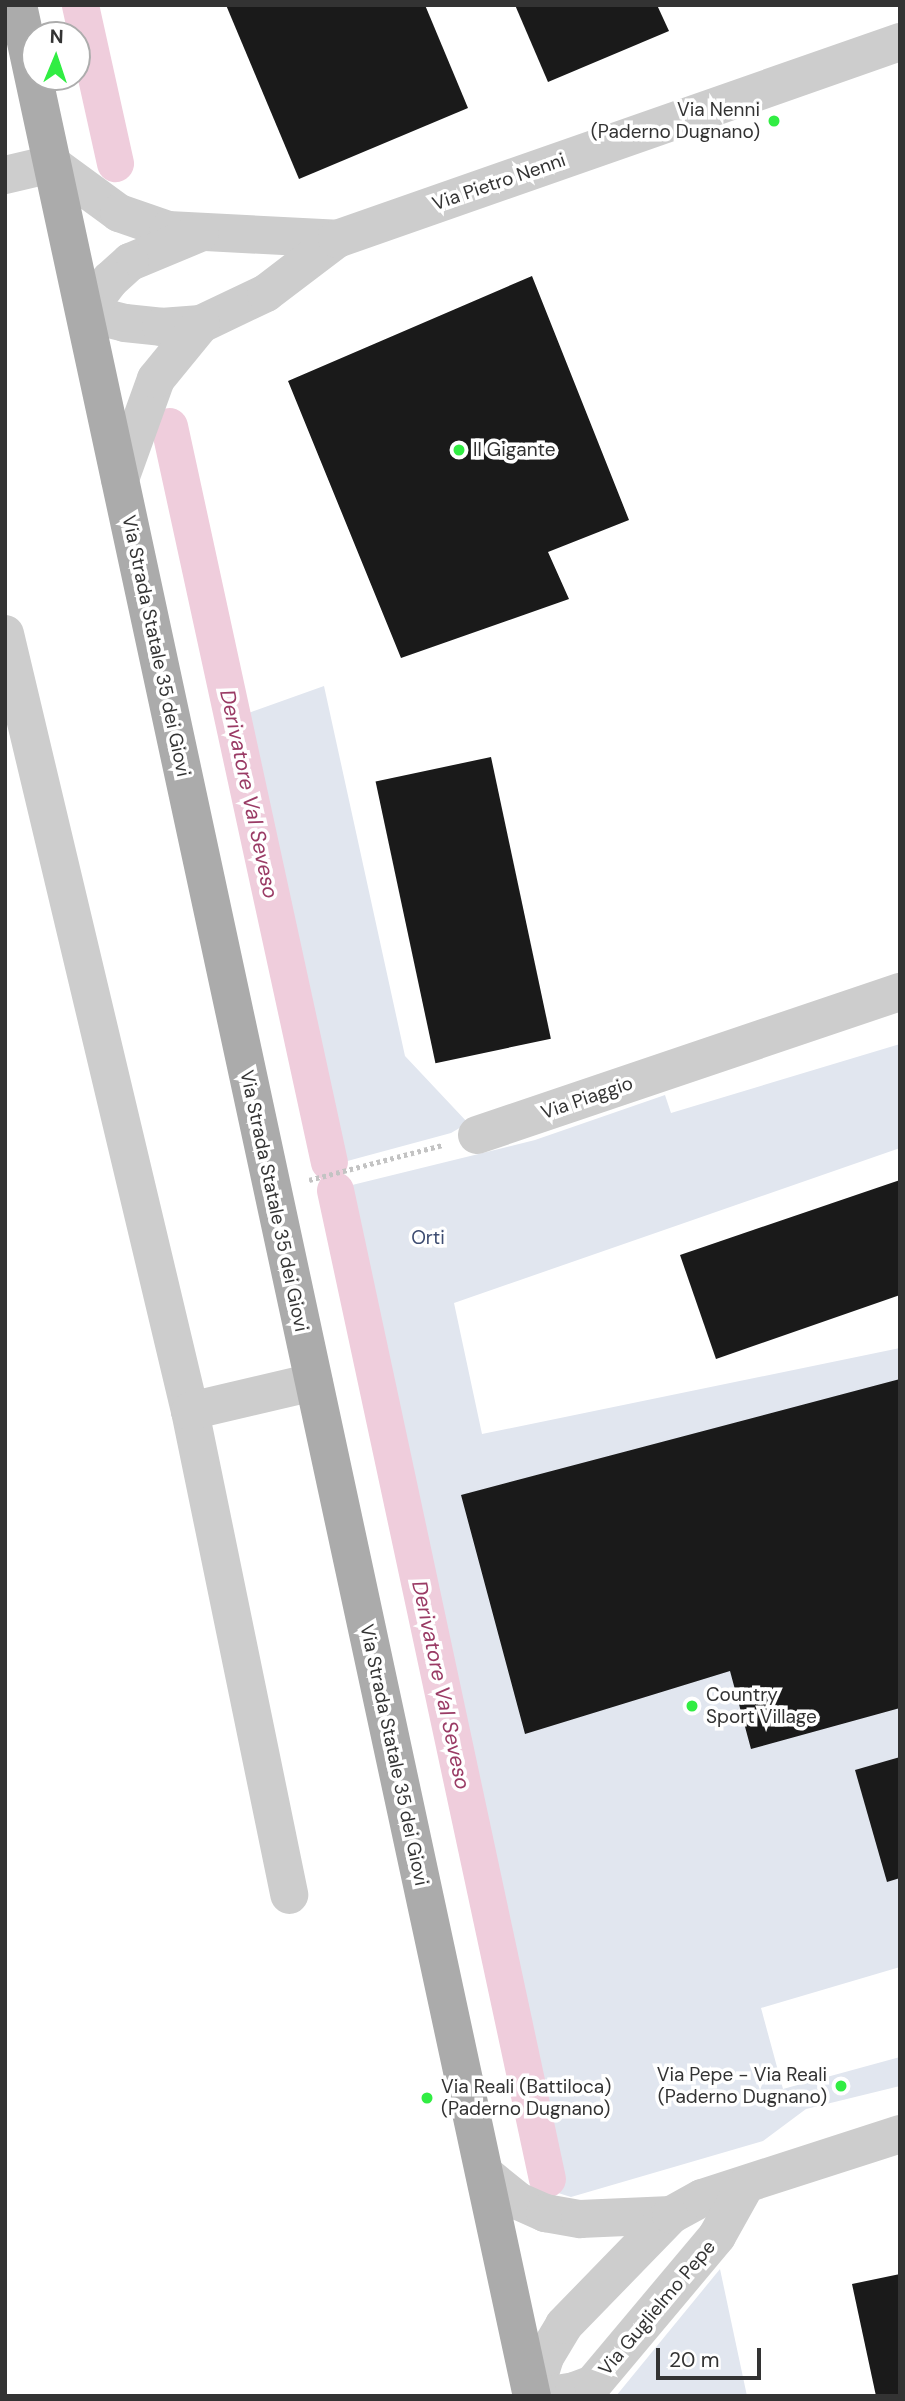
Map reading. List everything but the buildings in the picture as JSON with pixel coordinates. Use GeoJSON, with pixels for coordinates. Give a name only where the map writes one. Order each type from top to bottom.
{"type":"FeatureCollection","features":[{"type":"Feature","properties":{"kind":"main road","name":"Via Strada Statale 35 dei Giovi"},"geometry":{"type":"LineString","coordinates":[[18,5],[532,2396]]}},
{"type":"Feature","properties":{"kind":"street","name":"Via Pietro Nenni"},"geometry":{"type":"LineString","coordinates":[[200,233],[130,262],[110,280],[85,313],[125,323],[161,327],[201,324],[266,293],[337,239],[900,42]]}},
{"type":"Feature","properties":{"kind":"street"},"geometry":{"type":"LineString","coordinates":[[5,175],[52,164]]}},
{"type":"Feature","properties":{"kind":"street","name":"Via Pietro Nenni"},"geometry":{"type":"LineString","coordinates":[[52,164],[119,213],[168,230],[200,233],[239,231],[337,239]]}},
{"type":"Feature","properties":{"kind":"street","name":"Via Pietro Nenni"},"geometry":{"type":"LineString","coordinates":[[120,479],[156,379],[201,324]]}},
{"type":"Feature","properties":{"kind":"street"},"geometry":{"type":"LineString","coordinates":[[5,634],[190,1411],[289,1895]]}},
{"type":"Feature","properties":{"kind":"street","name":"Via Piaggio"},"geometry":{"type":"LineString","coordinates":[[477,1135],[900,992]]}},
{"type":"Feature","properties":{"kind":"street"},"geometry":{"type":"LineString","coordinates":[[190,1411],[314,1382]]}},
{"type":"Feature","properties":{"kind":"street"},"geometry":{"type":"LineString","coordinates":[[532,2396],[545,2357],[564,2325],[671,2215],[702,2198],[900,2134]]}},
{"type":"Feature","properties":{"kind":"street"},"geometry":{"type":"LineString","coordinates":[[486,2175],[517,2201],[545,2213],[580,2219],[671,2215]]}},
{"type":"Feature","properties":{"kind":"street","name":"Via Guglielmo Pepe"},"geometry":{"type":"LineString","coordinates":[[544,2396],[574,2391],[593,2384],[717,2236],[745,2186]]}},
{"type":"Feature","properties":{"kind":"path"},"geometry":{"type":"LineString","coordinates":[[271,1190],[477,1135]]}},
{"type":"Feature","properties":{"kind":"green space"},"geometry":{"type":"Polygon","coordinates":[[[324,686],[405,1056],[468,1123],[451,1133],[340,1163],[243,715],[324,686]]]}},
{"type":"Feature","properties":{"kind":"green space","name":"Country Sport Village"},"geometry":{"type":"Polygon","coordinates":[[[900,1044],[900,1148],[454,1303],[482,1434],[900,1348],[900,1967],[761,2008],[783,2089],[900,2057],[900,2086],[806,2109],[763,2141],[571,2197],[555,2192],[344,1187],[535,1140],[665,1095],[671,1113],[900,1044]]]}},
{"type":"Feature","properties":{"kind":"green space"},"geometry":{"type":"Polygon","coordinates":[[[720,2269],[747,2396],[616,2396],[720,2269]]]}},
{"type":"Feature","properties":{"kind":"waterway","name":"Derivatore Val Seveso"},"geometry":{"type":"LineString","coordinates":[[80,5],[115,163]]}},
{"type":"Feature","properties":{"kind":"waterway","name":"Derivatore Val Seveso"},"geometry":{"type":"LineString","coordinates":[[169,426],[329,1162]]}},
{"type":"Feature","properties":{"kind":"waterway","name":"Derivatore Val Seveso"},"geometry":{"type":"LineString","coordinates":[[335,1190],[547,2179]]}},
{"type":"Feature","properties":{"kind":"place","name":"Via Nenni (Paderno Dugnano)"},"geometry":{"type":"Point","coordinates":[774,121]}},
{"type":"Feature","properties":{"kind":"place","name":"Il Gigante"},"geometry":{"type":"Point","coordinates":[459,450]}},
{"type":"Feature","properties":{"kind":"place","name":"Country Sport Village"},"geometry":{"type":"Point","coordinates":[692,1706]}},
{"type":"Feature","properties":{"kind":"place","name":"Via Pepe - Via Reali (Paderno Dugnano)"},"geometry":{"type":"Point","coordinates":[841,2086]}},
{"type":"Feature","properties":{"kind":"place","name":"Via Reali (Battiloca) (Paderno Dugnano)"},"geometry":{"type":"Point","coordinates":[427,2098]}},
{"type":"Feature","properties":{"kind":"park label","name":"Orti"},"geometry":{"type":"Point","coordinates":[428,1238]}}]}
